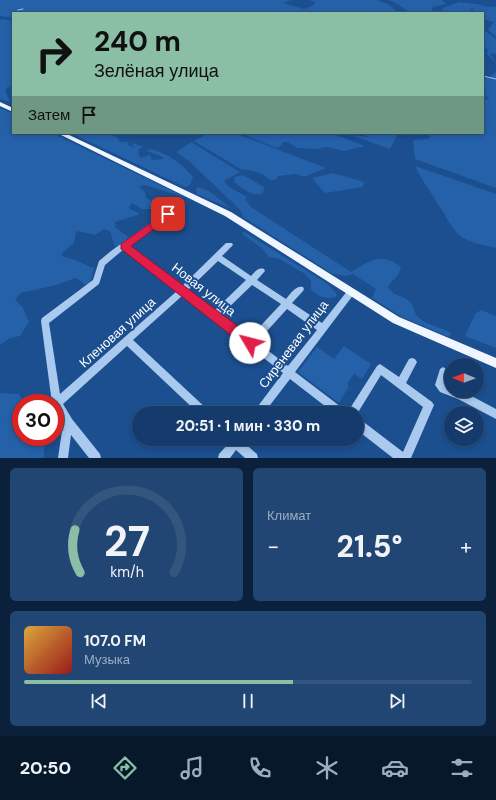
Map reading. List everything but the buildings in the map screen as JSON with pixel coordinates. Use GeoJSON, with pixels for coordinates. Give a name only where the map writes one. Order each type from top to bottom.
{"type":"FeatureCollection","features":[{"type":"Feature","properties":{"kind":"main road"},"geometry":{"type":"LineString","coordinates":[[0,104],[12,110]]}},
{"type":"Feature","properties":{"kind":"main road"},"geometry":{"type":"LineString","coordinates":[[62,134],[223,211],[270,239],[351,292],[415,329],[496,363]]}},
{"type":"Feature","properties":{"kind":"street"},"geometry":{"type":"LineString","coordinates":[[55,394],[44,324],[46,320],[96,282],[102,263],[179,206]]}},
{"type":"Feature","properties":{"kind":"street","name":"Кленовая улица"},"geometry":{"type":"LineString","coordinates":[[64,398],[218,257],[229,245]]}},
{"type":"Feature","properties":{"kind":"street","name":"Новая улица"},"geometry":{"type":"LineString","coordinates":[[125,246],[289,374],[332,406]]}},
{"type":"Feature","properties":{"kind":"street"},"geometry":{"type":"LineString","coordinates":[[218,257],[323,329]]}},
{"type":"Feature","properties":{"kind":"street"},"geometry":{"type":"LineString","coordinates":[[215,316],[261,271]]}},
{"type":"Feature","properties":{"kind":"street"},"geometry":{"type":"LineString","coordinates":[[250,343],[300,289]]}},
{"type":"Feature","properties":{"kind":"street","name":"Сиреневая улица"},"geometry":{"type":"LineString","coordinates":[[264,406],[351,292]]}},
{"type":"Feature","properties":{"kind":"street"},"geometry":{"type":"LineString","coordinates":[[127,340],[198,406]]}},
{"type":"Feature","properties":{"kind":"street"},"geometry":{"type":"LineString","coordinates":[[401,383],[412,362]]}},
{"type":"Feature","properties":{"kind":"street"},"geometry":{"type":"LineString","coordinates":[[356,406],[380,369],[429,405],[406,458]]}},
{"type":"Feature","properties":{"kind":"street"},"geometry":{"type":"LineString","coordinates":[[443,372],[440,385],[447,392],[460,395],[496,414]]}},
{"type":"Feature","properties":{"kind":"street"},"geometry":{"type":"LineString","coordinates":[[64,416],[96,458]]}},
{"type":"Feature","properties":{"kind":"street"},"geometry":{"type":"LineString","coordinates":[[63,458],[68,423]]}},
{"type":"Feature","properties":{"kind":"street"},"geometry":{"type":"LineString","coordinates":[[364,429],[402,458]]}},
{"type":"Feature","properties":{"kind":"street"},"geometry":{"type":"LineString","coordinates":[[223,458],[231,446]]}},
{"type":"Feature","properties":{"kind":"street"},"geometry":{"type":"LineString","coordinates":[[241,446],[253,458]]}},
{"type":"Feature","properties":{"kind":"shaded area"},"geometry":{"type":"Polygon","coordinates":[[[0,0],[291,0],[283,3],[304,9],[314,5],[315,2],[310,0],[377,0],[388,4],[398,12],[12,12],[12,18],[0,16],[0,0]]]}},
{"type":"Feature","properties":{"kind":"shaded area"},"geometry":{"type":"Polygon","coordinates":[[[388,0],[442,0],[446,4],[433,7],[432,10],[435,12],[411,12],[388,0]]]}},
{"type":"Feature","properties":{"kind":"shaded area"},"geometry":{"type":"Polygon","coordinates":[[[459,2],[484,5],[470,9],[472,12],[441,12],[443,8],[459,2]]]}},
{"type":"Feature","properties":{"kind":"shaded area"},"geometry":{"type":"Polygon","coordinates":[[[481,6],[496,7],[496,37],[488,30],[494,22],[484,19],[484,12],[474,12],[472,9],[481,6]]]}},
{"type":"Feature","properties":{"kind":"shaded area"},"geometry":{"type":"Polygon","coordinates":[[[0,20],[12,21],[12,86],[5,90],[10,102],[0,99],[0,20]]]}},
{"type":"Feature","properties":{"kind":"shaded area"},"geometry":{"type":"Polygon","coordinates":[[[484,30],[496,39],[496,54],[490,53],[496,63],[487,54],[488,50],[484,47],[484,30]]]}},
{"type":"Feature","properties":{"kind":"shaded area"},"geometry":{"type":"Polygon","coordinates":[[[496,72],[496,188],[415,159],[413,143],[414,140],[428,139],[430,136],[424,134],[484,134],[484,100],[489,98],[484,94],[484,79],[487,77],[490,78],[489,77],[496,72]]]}},
{"type":"Feature","properties":{"kind":"shaded area"},"geometry":{"type":"Polygon","coordinates":[[[0,108],[12,114],[12,134],[54,134],[185,197],[144,185],[139,187],[145,192],[146,198],[155,203],[163,214],[160,216],[154,213],[156,209],[142,209],[132,203],[129,207],[130,209],[139,213],[138,215],[115,222],[115,227],[128,237],[126,241],[115,247],[110,231],[104,229],[95,235],[76,231],[74,243],[64,251],[61,256],[94,268],[91,281],[86,285],[76,278],[56,285],[21,293],[15,299],[23,308],[29,322],[20,336],[10,338],[0,345],[0,108]]]}},
{"type":"Feature","properties":{"kind":"shaded area"},"geometry":{"type":"Polygon","coordinates":[[[73,134],[109,134],[117,137],[120,142],[131,142],[126,144],[135,148],[132,144],[133,143],[143,147],[138,150],[140,158],[150,155],[152,160],[163,159],[163,157],[147,151],[149,149],[167,155],[179,163],[193,177],[190,185],[185,187],[73,134]]]}},
{"type":"Feature","properties":{"kind":"shaded area"},"geometry":{"type":"Polygon","coordinates":[[[207,134],[237,134],[326,168],[304,177],[296,174],[278,176],[275,180],[270,180],[257,172],[242,170],[194,141],[207,134]]]}},
{"type":"Feature","properties":{"kind":"shaded area"},"geometry":{"type":"Polygon","coordinates":[[[242,134],[334,134],[365,146],[344,151],[327,147],[317,149],[297,148],[288,142],[283,142],[281,146],[277,148],[242,134]]]}},
{"type":"Feature","properties":{"kind":"shaded area"},"geometry":{"type":"Polygon","coordinates":[[[361,134],[398,134],[390,149],[351,135],[369,137],[361,134]]]}},
{"type":"Feature","properties":{"kind":"shaded area"},"geometry":{"type":"Polygon","coordinates":[[[191,142],[240,172],[224,181],[229,187],[247,197],[245,199],[251,207],[351,272],[376,259],[387,259],[401,267],[398,275],[388,286],[390,290],[394,294],[405,298],[410,302],[417,316],[425,322],[451,333],[449,337],[402,317],[372,298],[376,289],[353,274],[346,276],[333,274],[243,217],[241,211],[234,204],[190,162],[176,152],[191,142]]]}},
{"type":"Feature","properties":{"kind":"shaded area"},"geometry":{"type":"Polygon","coordinates":[[[415,166],[496,194],[496,248],[466,240],[455,231],[415,166]]]}},
{"type":"Feature","properties":{"kind":"shaded area"},"geometry":{"type":"Polygon","coordinates":[[[333,173],[364,182],[363,187],[325,193],[312,178],[333,173]]]}},
{"type":"Feature","properties":{"kind":"shaded area"},"geometry":{"type":"Polygon","coordinates":[[[243,175],[264,187],[263,193],[252,193],[234,182],[235,177],[243,175]]]}},
{"type":"Feature","properties":{"kind":"shaded area"},"geometry":{"type":"Polygon","coordinates":[[[198,187],[209,191],[232,209],[197,194],[196,189],[198,187]]]}},
{"type":"Feature","properties":{"kind":"shaded area"},"geometry":{"type":"Polygon","coordinates":[[[244,232],[328,284],[337,296],[327,298],[320,296],[311,290],[311,281],[305,274],[280,259],[268,257],[260,247],[242,233],[244,232]]]}},
{"type":"Feature","properties":{"kind":"shaded area"},"geometry":{"type":"Polygon","coordinates":[[[481,310],[496,316],[496,348],[465,336],[475,314],[481,310]]]}},
{"type":"Feature","properties":{"kind":"shaded area"},"geometry":{"type":"Polygon","coordinates":[[[344,346],[371,364],[362,379],[354,374],[347,384],[349,386],[339,403],[298,372],[317,347],[334,359],[344,346]]]}},
{"type":"Feature","properties":{"kind":"shaded area"},"geometry":{"type":"Polygon","coordinates":[[[0,393],[19,394],[12,394],[12,446],[44,446],[44,458],[0,458],[0,393]]]}},
{"type":"Feature","properties":{"kind":"waterway"},"geometry":{"type":"LineString","coordinates":[[18,10],[23,9]]}},
{"type":"Feature","properties":{"kind":"waterway"},"geometry":{"type":"LineString","coordinates":[[484,76],[496,79]]}},
{"type":"Feature","properties":{"kind":"route"},"geometry":{"type":"LineString","coordinates":[[168,214],[125,246],[250,343]]}}]}
